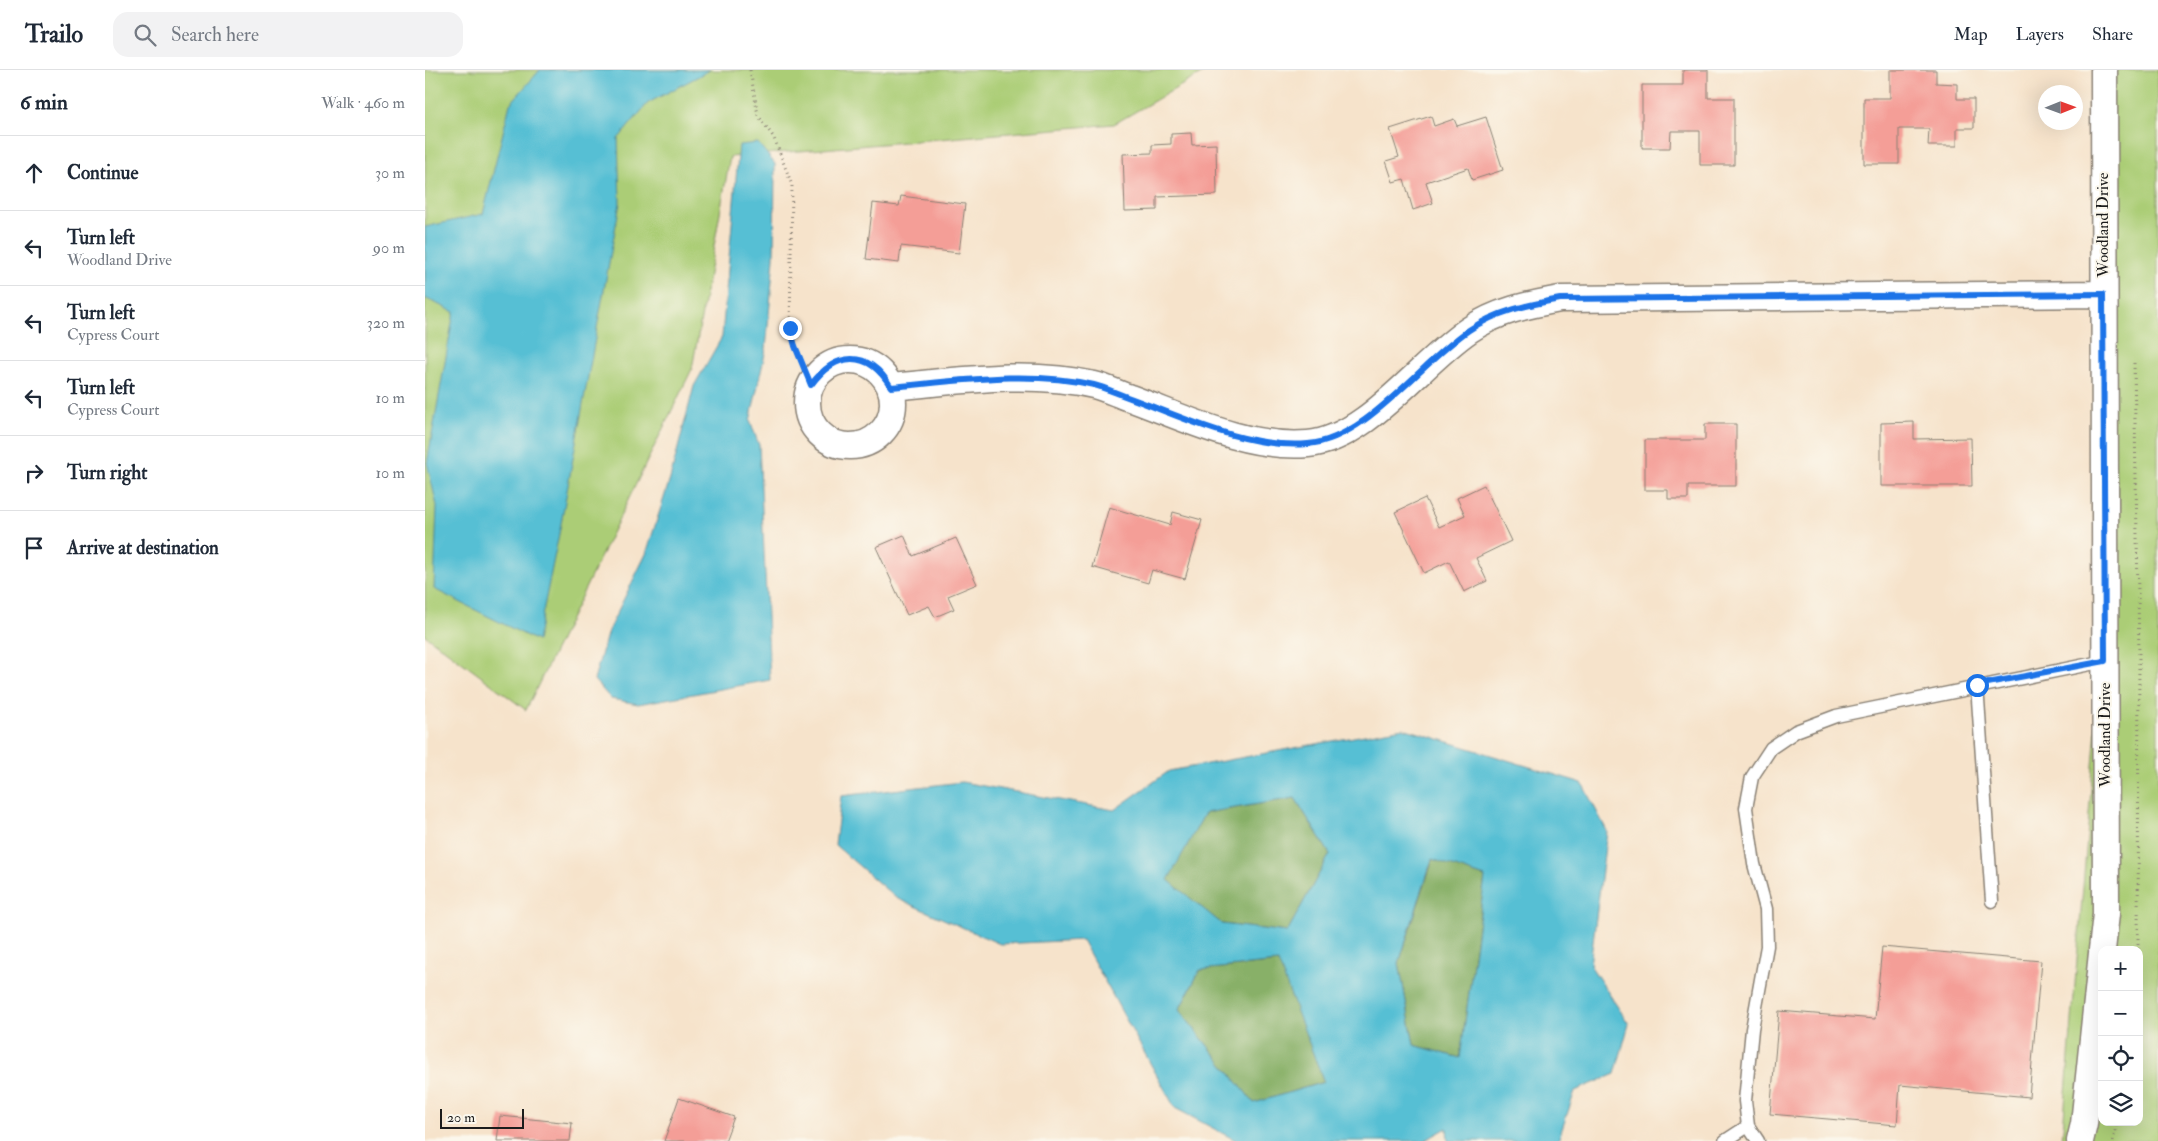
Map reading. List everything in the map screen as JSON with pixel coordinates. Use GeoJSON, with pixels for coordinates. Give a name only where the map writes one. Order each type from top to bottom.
{"type":"FeatureCollection","features":[{"type":"Feature","properties":{"kind":"street","name":"Woodland Drive"},"geometry":{"type":"LineString","coordinates":[[2102,946],[2106,914],[2103,294],[2104,70]]}},
{"type":"Feature","properties":{"kind":"street"},"geometry":{"type":"LineString","coordinates":[[891,387],[1006,377],[1059,380],[1095,385],[1229,434],[1266,442],[1307,444],[1335,438],[1359,424],[1467,331],[1497,313],[1525,305],[1560,299],[2103,294]]}},
{"type":"Feature","properties":{"kind":"street"},"geometry":{"type":"LineString","coordinates":[[849,359],[872,364],[883,374],[891,387],[894,400],[892,416],[885,429],[874,439],[854,446],[839,445],[827,440],[816,429],[808,414],[807,399],[811,385],[822,370],[834,362],[849,359]]}},
{"type":"Feature","properties":{"kind":"street"},"geometry":{"type":"LineString","coordinates":[[2080,1141],[2084,1124],[2098,991]]}},
{"type":"Feature","properties":{"kind":"lane"},"geometry":{"type":"LineString","coordinates":[[1758,1141],[1748,1126],[1745,1101],[1752,1029],[1767,946],[1766,909],[1753,864],[1746,808],[1753,777],[1771,748],[1796,731],[1836,716],[1977,685],[2105,661]]}},
{"type":"Feature","properties":{"kind":"lane"},"geometry":{"type":"LineString","coordinates":[[1977,685],[1993,901]]}},
{"type":"Feature","properties":{"kind":"lane"},"geometry":{"type":"LineString","coordinates":[[1725,1141],[1748,1126]]}},
{"type":"Feature","properties":{"kind":"path"},"geometry":{"type":"LineString","coordinates":[[750,70],[758,115],[774,138],[792,185],[790,328],[795,346],[811,385]]}},
{"type":"Feature","properties":{"kind":"path"},"geometry":{"type":"LineString","coordinates":[[2134,356],[2139,653],[2137,946]]}},
{"type":"Feature","properties":{"kind":"path"},"geometry":{"type":"LineString","coordinates":[[2113,1141],[2116,1126]]}},
{"type":"Feature","properties":{"kind":"green space"},"geometry":{"type":"Polygon","coordinates":[[[425,70],[1208,70],[1114,124],[730,157],[692,369],[526,710],[425,635],[425,70]]]}},
{"type":"Feature","properties":{"kind":"green space"},"geometry":{"type":"Polygon","coordinates":[[[2101,70],[2158,70],[2158,1141],[2062,1141],[2106,609],[2101,70]]]}},
{"type":"Feature","properties":{"kind":"green space"},"geometry":{"type":"Polygon","coordinates":[[[1295,798],[1330,854],[1287,932],[1222,924],[1167,880],[1205,813],[1295,798]]]}},
{"type":"Feature","properties":{"kind":"green space"},"geometry":{"type":"Polygon","coordinates":[[[1433,859],[1485,877],[1460,1058],[1414,1045],[1399,963],[1433,859]]]}},
{"type":"Feature","properties":{"kind":"green space"},"geometry":{"type":"Polygon","coordinates":[[[1279,962],[1324,1082],[1254,1103],[1179,1010],[1200,970],[1279,962]]]}},
{"type":"Feature","properties":{"kind":"water"},"geometry":{"type":"Polygon","coordinates":[[[540,70],[710,70],[648,103],[618,139],[620,203],[560,529],[537,641],[434,589],[437,506],[427,463],[454,312],[425,298],[425,227],[483,214],[510,104],[540,70]]]}},
{"type":"Feature","properties":{"kind":"water"},"geometry":{"type":"Polygon","coordinates":[[[758,143],[775,164],[774,258],[766,349],[750,421],[759,445],[770,680],[638,704],[611,699],[594,680],[608,631],[646,554],[670,479],[694,386],[722,337],[739,145],[758,143]]]}},
{"type":"Feature","properties":{"kind":"water"},"geometry":{"type":"Polygon","coordinates":[[[1403,728],[1582,783],[1607,831],[1590,965],[1629,1024],[1615,1074],[1575,1091],[1558,1141],[1448,1141],[1447,1128],[1424,1141],[1237,1141],[1175,1108],[1082,940],[1000,944],[896,898],[835,845],[841,796],[962,782],[1114,810],[1169,771],[1403,728]],[[1295,798],[1205,813],[1168,880],[1222,924],[1287,932],[1330,854],[1295,798]],[[1432,859],[1399,963],[1414,1045],[1460,1058],[1485,877],[1432,859]],[[1278,962],[1200,970],[1179,1010],[1254,1103],[1324,1082],[1278,962]]]}},
{"type":"Feature","properties":{"kind":"building"},"geometry":{"type":"Polygon","coordinates":[[[1683,70],[1708,70],[1708,98],[1734,98],[1734,165],[1700,165],[1700,131],[1671,131],[1670,148],[1642,148],[1642,85],[1683,85],[1683,70]]]}},
{"type":"Feature","properties":{"kind":"building"},"geometry":{"type":"Polygon","coordinates":[[[1890,70],[1936,70],[1936,83],[1957,84],[1957,99],[1974,99],[1974,128],[1957,128],[1957,146],[1928,146],[1929,129],[1899,129],[1899,164],[1864,164],[1864,98],[1890,98],[1890,70]]]}},
{"type":"Feature","properties":{"kind":"building"},"geometry":{"type":"Polygon","coordinates":[[[1431,116],[1434,126],[1454,119],[1457,126],[1486,117],[1503,170],[1472,180],[1468,168],[1426,182],[1433,203],[1413,210],[1404,179],[1393,182],[1386,161],[1399,157],[1390,129],[1431,116]]]}},
{"type":"Feature","properties":{"kind":"building"},"geometry":{"type":"Polygon","coordinates":[[[1191,133],[1192,145],[1216,144],[1217,195],[1157,197],[1157,210],[1125,211],[1123,154],[1152,153],[1152,145],[1171,144],[1171,134],[1191,133]]]}},
{"type":"Feature","properties":{"kind":"building"},"geometry":{"type":"Polygon","coordinates":[[[901,196],[965,204],[959,253],[901,246],[899,263],[866,259],[873,203],[899,206],[901,196]]]}},
{"type":"Feature","properties":{"kind":"building"},"geometry":{"type":"Polygon","coordinates":[[[1914,422],[1914,439],[1971,438],[1972,486],[1881,486],[1881,423],[1914,422]]]}},
{"type":"Feature","properties":{"kind":"building"},"geometry":{"type":"Polygon","coordinates":[[[1705,424],[1736,424],[1736,486],[1688,486],[1688,499],[1668,499],[1668,490],[1645,490],[1645,440],[1705,440],[1705,424]]]}},
{"type":"Feature","properties":{"kind":"building"},"geometry":{"type":"Polygon","coordinates":[[[1484,485],[1511,541],[1476,558],[1487,581],[1464,592],[1449,561],[1424,573],[1395,512],[1425,498],[1439,527],[1465,515],[1457,498],[1484,485]]]}},
{"type":"Feature","properties":{"kind":"building"},"geometry":{"type":"Polygon","coordinates":[[[1109,507],[1170,525],[1173,512],[1202,520],[1185,579],[1152,570],[1148,583],[1092,567],[1109,507]]]}},
{"type":"Feature","properties":{"kind":"building"},"geometry":{"type":"Polygon","coordinates":[[[904,535],[913,556],[956,538],[977,584],[948,596],[954,609],[935,617],[929,606],[907,615],[876,547],[904,535]]]}},
{"type":"Feature","properties":{"kind":"building"},"geometry":{"type":"Polygon","coordinates":[[[1882,947],[2041,961],[2029,1097],[1900,1085],[1897,1125],[1770,1114],[1779,1011],[1875,1019],[1882,947]]]}},
{"type":"Feature","properties":{"kind":"building"},"geometry":{"type":"Polygon","coordinates":[[[679,1098],[734,1117],[725,1141],[664,1141],[679,1098]]]}},
{"type":"Feature","properties":{"kind":"building"},"geometry":{"type":"Polygon","coordinates":[[[500,1116],[572,1123],[570,1141],[497,1141],[500,1116]]]}},
{"type":"Feature","properties":{"kind":"route"},"geometry":{"type":"LineString","coordinates":[[790,328],[795,346],[811,385],[822,370],[834,362],[849,359],[872,364],[883,374],[891,387],[1006,377],[1059,380],[1095,385],[1229,434],[1266,442],[1307,444],[1335,438],[1359,424],[1467,331],[1497,313],[1525,305],[1560,299],[2103,294],[2105,661],[1977,685]]}}]}
